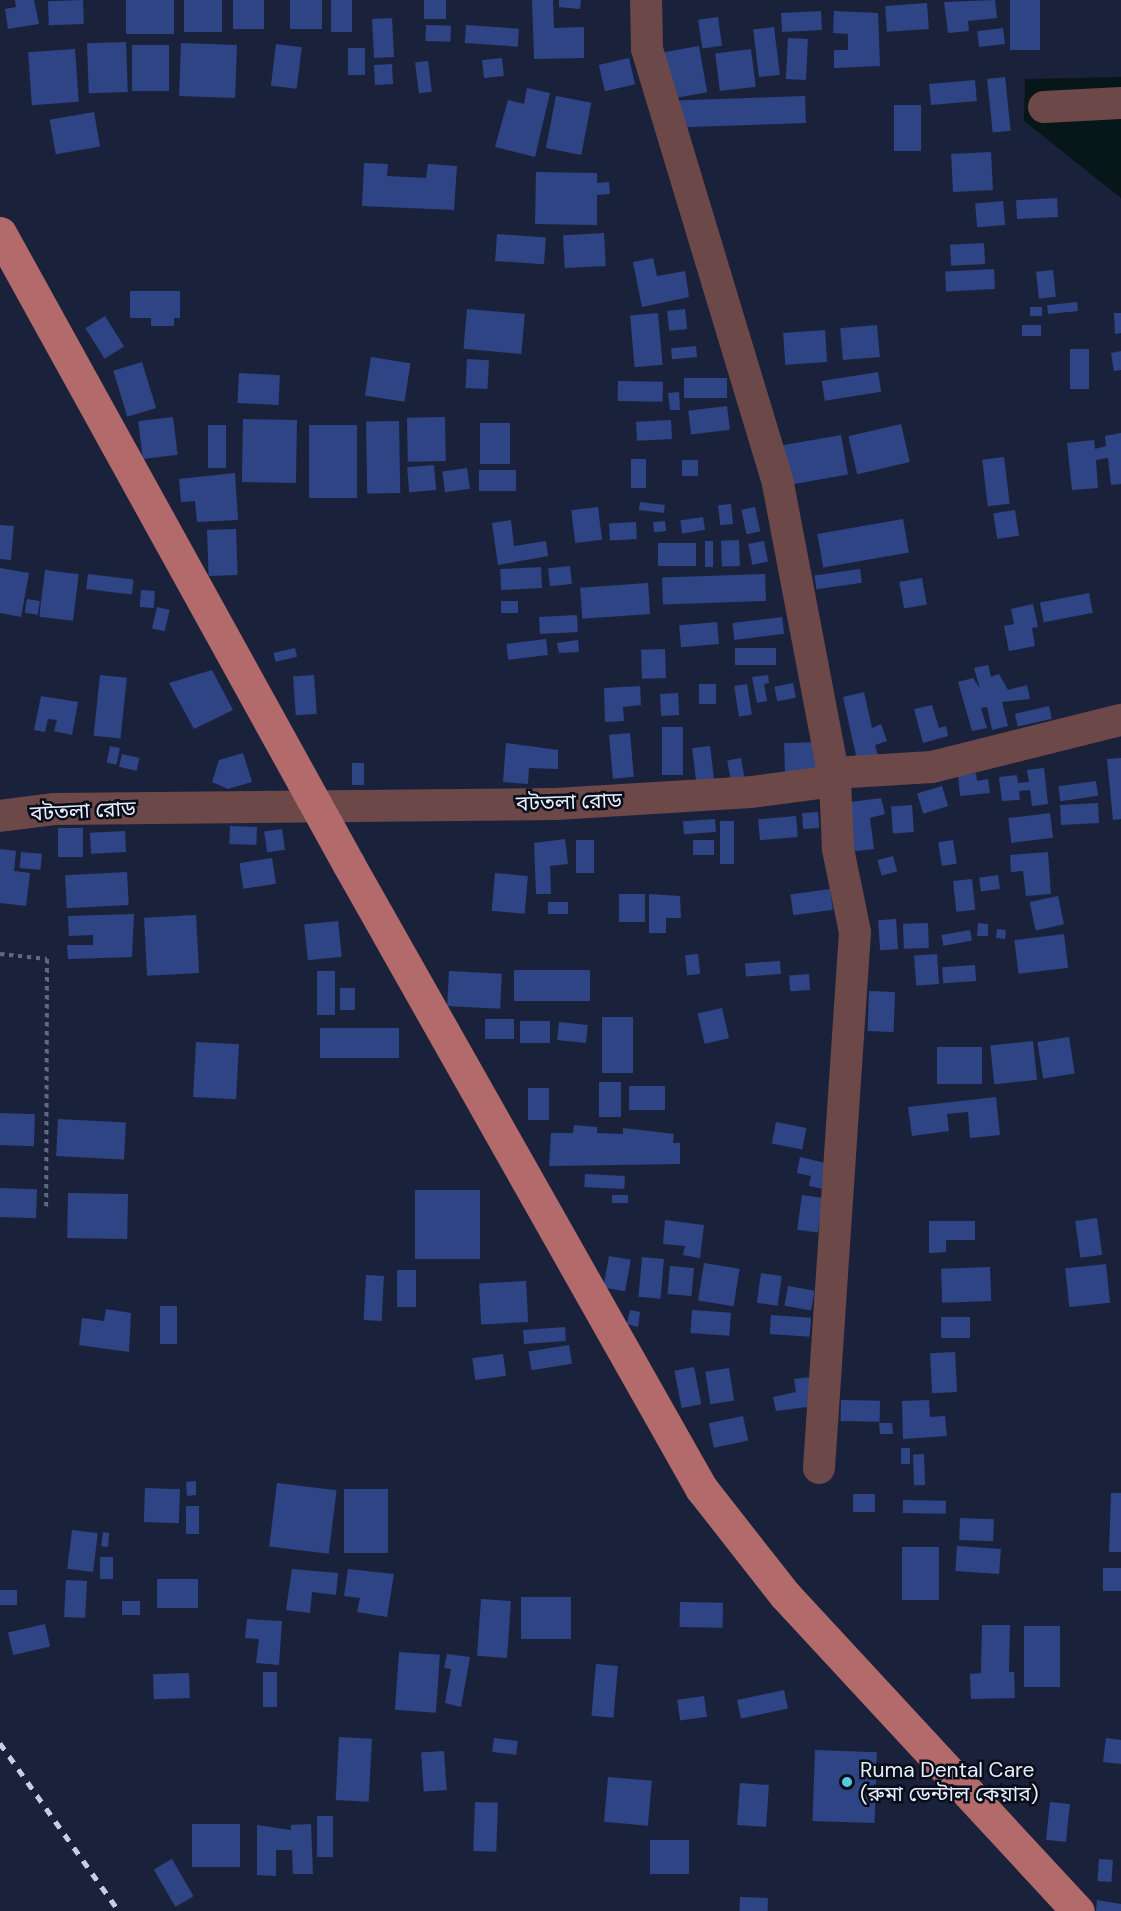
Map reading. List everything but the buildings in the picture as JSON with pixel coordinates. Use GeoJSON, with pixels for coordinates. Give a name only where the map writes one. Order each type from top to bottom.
{"type":"FeatureCollection","features":[{"type":"Feature","properties":{"kind":"main road"},"geometry":{"type":"LineString","coordinates":[[0,233],[316,806],[701,1488],[786,1595],[1078,1911]]}},
{"type":"Feature","properties":{"kind":"street"},"geometry":{"type":"LineString","coordinates":[[646,0],[647,49],[778,484],[834,777],[838,849],[855,932],[819,1468]]}},
{"type":"Feature","properties":{"kind":"street"},"geometry":{"type":"LineString","coordinates":[[1044,107],[1121,103]]}},
{"type":"Feature","properties":{"kind":"street","name":"বটতলা রোড"},"geometry":{"type":"LineString","coordinates":[[0,816],[54,809],[556,804],[751,792],[834,777],[932,767],[1121,720]]}},
{"type":"Feature","properties":{"kind":"path"},"geometry":{"type":"LineString","coordinates":[[0,954],[47,959],[46,1211]]}},
{"type":"Feature","properties":{"kind":"shaded area"},"geometry":{"type":"Polygon","coordinates":[[[1121,77],[1121,198],[1024,121],[1025,79],[1121,77]]]}},
{"type":"Feature","properties":{"kind":"railway"},"geometry":{"type":"LineString","coordinates":[[0,1743],[119,1911]]}},
{"type":"Feature","properties":{"kind":"place","name":"Ruma Dental Care (রুমা ডেন্টাল কেয়ার)"},"geometry":{"type":"Point","coordinates":[847,1782]}}]}
